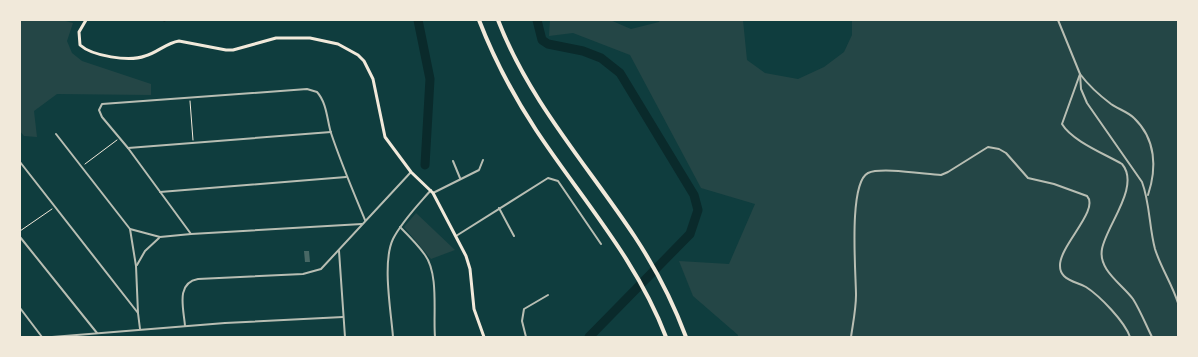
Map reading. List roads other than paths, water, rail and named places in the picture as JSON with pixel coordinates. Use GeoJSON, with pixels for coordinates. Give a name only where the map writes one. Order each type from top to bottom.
{"type":"FeatureCollection","features":[{"type":"Feature","properties":{"kind":"highway"},"geometry":{"type":"LineString","coordinates":[[479,20],[497,63],[525,112],[621,250],[646,294],[666,337]]}},
{"type":"Feature","properties":{"kind":"highway"},"geometry":{"type":"LineString","coordinates":[[498,20],[531,87],[636,238],[678,315],[686,337]]}},
{"type":"Feature","properties":{"kind":"main road"},"geometry":{"type":"LineString","coordinates":[[86,20],[79,32],[80,45],[90,51],[110,56],[145,57],[173,42],[179,41],[226,50],[234,50],[276,38],[310,38],[338,44],[358,54],[370,70],[385,137],[411,172],[432,192],[456,236],[470,269],[474,309],[484,337]]}},
{"type":"Feature","properties":{"kind":"street"},"geometry":{"type":"LineString","coordinates":[[1058,20],[1080,74],[1081,89],[1087,103],[1138,174],[1148,196]]}},
{"type":"Feature","properties":{"kind":"street"},"geometry":{"type":"LineString","coordinates":[[1080,74],[1100,95],[1135,118],[1147,135],[1151,144],[1154,161],[1148,196],[1150,222],[1156,251],[1178,303]]}},
{"type":"Feature","properties":{"kind":"street"},"geometry":{"type":"LineString","coordinates":[[1080,74],[1062,124],[1065,129],[1078,140],[1122,164],[1126,169],[1128,176],[1124,198],[1102,248],[1101,258],[1106,270],[1133,299],[1152,337]]}},
{"type":"Feature","properties":{"kind":"street"},"geometry":{"type":"LineString","coordinates":[[191,234],[128,148],[100,113],[100,106],[106,103],[306,89],[317,92],[320,95],[346,177],[365,220]]}},
{"type":"Feature","properties":{"kind":"street"},"geometry":{"type":"LineString","coordinates":[[128,148],[331,132]]}},
{"type":"Feature","properties":{"kind":"street"},"geometry":{"type":"LineString","coordinates":[[56,134],[130,229],[136,266],[140,329]]}},
{"type":"Feature","properties":{"kind":"street"},"geometry":{"type":"LineString","coordinates":[[851,337],[856,294],[854,225],[858,192],[863,177],[868,173],[888,171],[941,174],[948,172],[988,147],[993,147],[1006,154],[1028,178],[1054,184],[1087,196],[1090,205],[1080,226],[1064,248],[1059,264],[1061,273],[1066,278],[1091,291],[1117,316],[1130,337]]}},
{"type":"Feature","properties":{"kind":"street"},"geometry":{"type":"LineString","coordinates":[[393,337],[388,256],[393,240],[400,227],[432,192],[479,170],[483,160]]}},
{"type":"Feature","properties":{"kind":"street"},"geometry":{"type":"LineString","coordinates":[[453,161],[460,178]]}},
{"type":"Feature","properties":{"kind":"street"},"geometry":{"type":"LineString","coordinates":[[20,162],[56,206],[138,313]]}},
{"type":"Feature","properties":{"kind":"street"},"geometry":{"type":"LineString","coordinates":[[186,326],[183,291],[188,282],[192,280],[311,273],[320,269],[339,251],[365,220],[411,172]]}},
{"type":"Feature","properties":{"kind":"street"},"geometry":{"type":"LineString","coordinates":[[160,192],[346,177]]}},
{"type":"Feature","properties":{"kind":"street"},"geometry":{"type":"LineString","coordinates":[[456,236],[543,180],[553,178],[558,181],[601,244]]}},
{"type":"Feature","properties":{"kind":"street"},"geometry":{"type":"LineString","coordinates":[[499,208],[514,236]]}},
{"type":"Feature","properties":{"kind":"street"},"geometry":{"type":"LineString","coordinates":[[130,229],[160,237],[362,224]]}},
{"type":"Feature","properties":{"kind":"street"},"geometry":{"type":"LineString","coordinates":[[400,227],[426,255],[430,263],[433,279],[435,337]]}},
{"type":"Feature","properties":{"kind":"street"},"geometry":{"type":"LineString","coordinates":[[20,237],[97,333]]}},
{"type":"Feature","properties":{"kind":"street"},"geometry":{"type":"LineString","coordinates":[[136,266],[145,251],[160,237]]}},
{"type":"Feature","properties":{"kind":"street"},"geometry":{"type":"LineString","coordinates":[[339,251],[345,337]]}},
{"type":"Feature","properties":{"kind":"street"},"geometry":{"type":"LineString","coordinates":[[526,337],[522,321],[524,309],[548,295]]}},
{"type":"Feature","properties":{"kind":"street"},"geometry":{"type":"LineString","coordinates":[[20,308],[42,337]]}},
{"type":"Feature","properties":{"kind":"street"},"geometry":{"type":"LineString","coordinates":[[52,337],[140,329],[343,317]]}},
{"type":"Feature","properties":{"kind":"waterway"},"geometry":{"type":"LineString","coordinates":[[418,20],[430,79],[425,165]]}},
{"type":"Feature","properties":{"kind":"waterway"},"geometry":{"type":"LineString","coordinates":[[537,20],[542,40],[548,44],[583,51],[601,58],[620,73],[694,195],[698,210],[690,234],[589,337]]}}]}
